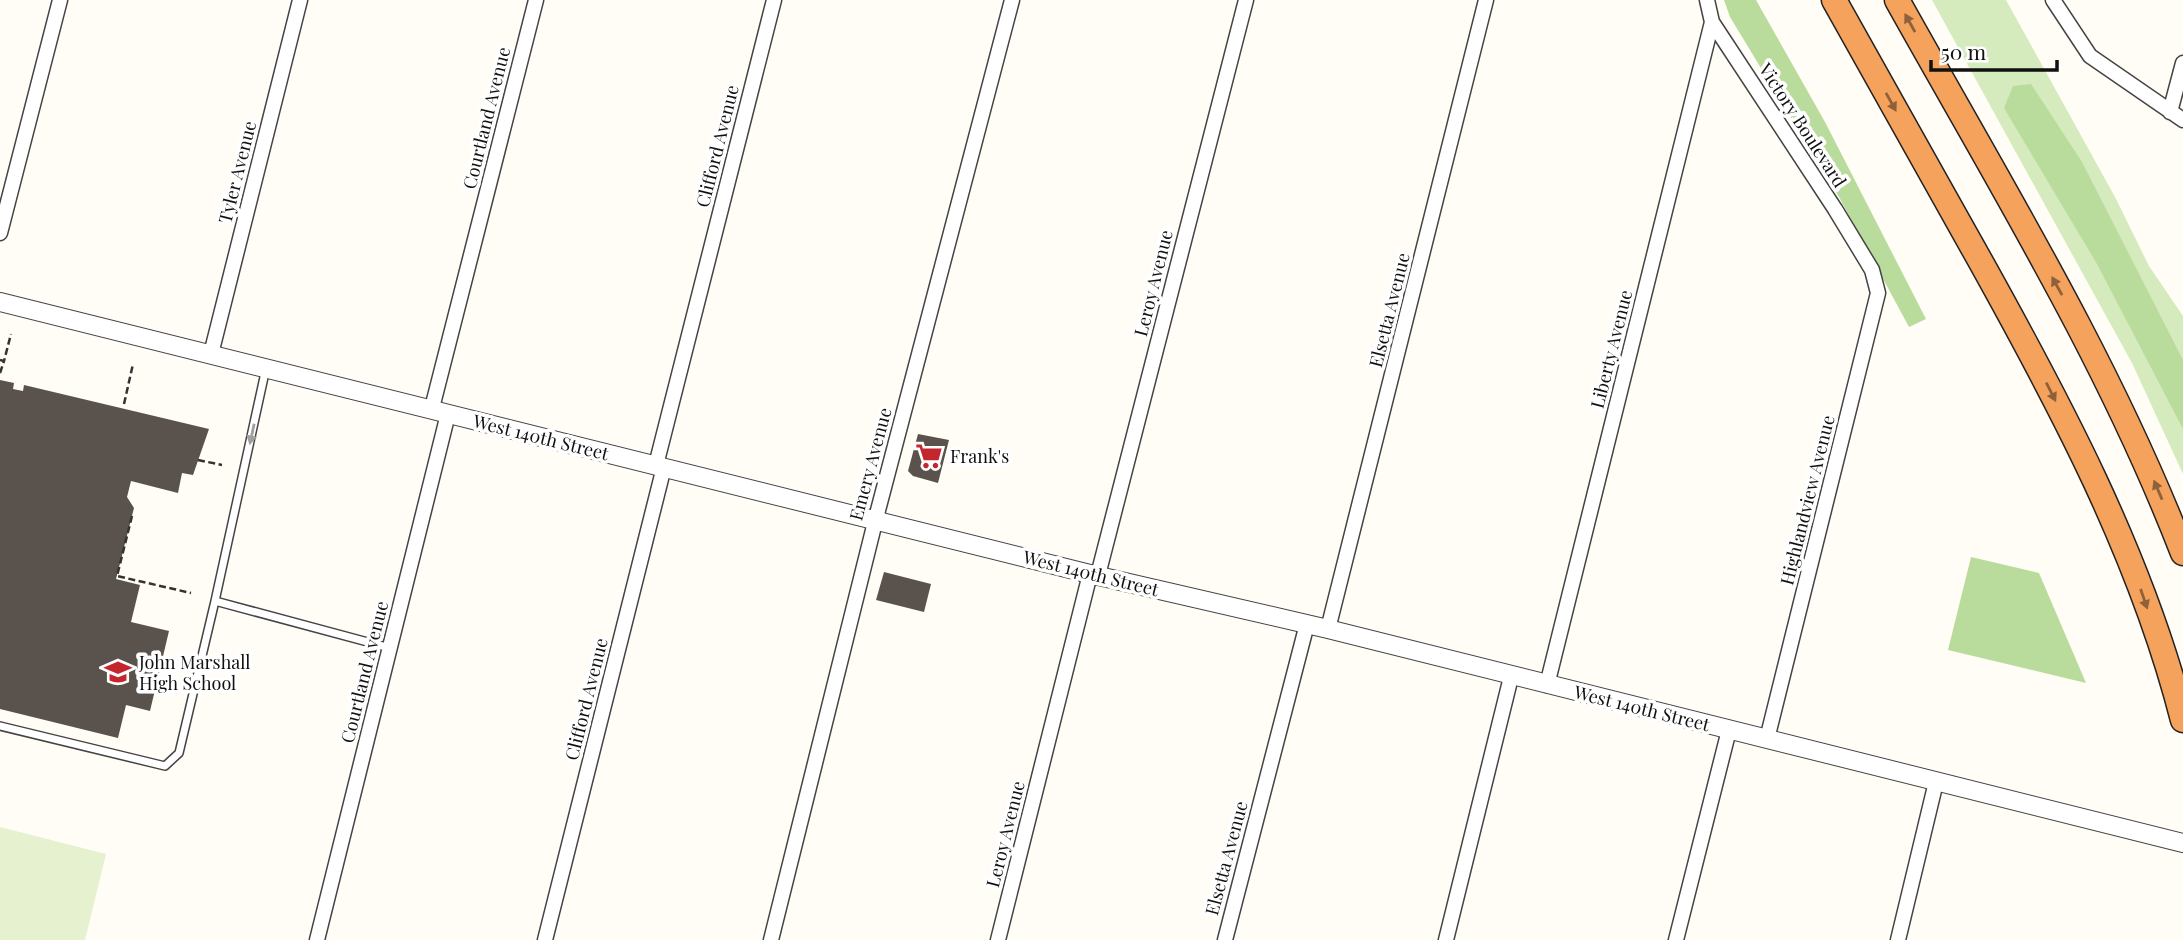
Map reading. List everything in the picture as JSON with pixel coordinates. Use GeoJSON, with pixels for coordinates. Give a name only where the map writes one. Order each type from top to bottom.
{"type":"FeatureCollection","features":[{"type":"Feature","properties":{"kind":"highway"},"geometry":{"type":"LineString","coordinates":[[1834,0],[2022,335],[2077,444],[2138,584],[2183,720]]}},
{"type":"Feature","properties":{"kind":"highway"},"geometry":{"type":"LineString","coordinates":[[1897,0],[2121,408],[2183,553]]}},
{"type":"Feature","properties":{"kind":"street"},"geometry":{"type":"LineString","coordinates":[[0,233],[60,0]]}},
{"type":"Feature","properties":{"kind":"street","name":"Tyler Avenue"},"geometry":{"type":"LineString","coordinates":[[211,354],[300,0]]}},
{"type":"Feature","properties":{"kind":"street","name":"Courtland Avenue"},"geometry":{"type":"LineString","coordinates":[[317,940],[390,648],[440,411],[536,0]]}},
{"type":"Feature","properties":{"kind":"street","name":"Clifford Avenue"},"geometry":{"type":"LineString","coordinates":[[545,940],[774,0]]}},
{"type":"Feature","properties":{"kind":"street","name":"Emery Avenue"},"geometry":{"type":"LineString","coordinates":[[771,940],[876,518],[1012,0]]}},
{"type":"Feature","properties":{"kind":"street","name":"Leroy Avenue"},"geometry":{"type":"LineString","coordinates":[[998,940],[1246,0]]}},
{"type":"Feature","properties":{"kind":"street","name":"Elsetta Avenue"},"geometry":{"type":"LineString","coordinates":[[1328,629],[1486,0]]}},
{"type":"Feature","properties":{"kind":"street","name":"Victory Boulevard"},"geometry":{"type":"LineString","coordinates":[[1707,0],[1712,22],[1872,270]]}},
{"type":"Feature","properties":{"kind":"street"},"geometry":{"type":"LineString","coordinates":[[2053,0],[2090,56],[2177,116],[2183,63]]}},
{"type":"Feature","properties":{"kind":"street","name":"Liberty Avenue"},"geometry":{"type":"LineString","coordinates":[[1547,685],[1712,22]]}},
{"type":"Feature","properties":{"kind":"street","name":"Highlandview Avenue"},"geometry":{"type":"LineString","coordinates":[[1767,739],[1878,293],[1872,270]]}},
{"type":"Feature","properties":{"kind":"street","name":"West 140th Street"},"geometry":{"type":"LineString","coordinates":[[0,302],[2183,843]]}},
{"type":"Feature","properties":{"kind":"street","name":"Elsetta Avenue"},"geometry":{"type":"LineString","coordinates":[[1225,940],[1307,624]]}},
{"type":"Feature","properties":{"kind":"street"},"geometry":{"type":"LineString","coordinates":[[1446,940],[1511,677]]}},
{"type":"Feature","properties":{"kind":"street"},"geometry":{"type":"LineString","coordinates":[[1676,940],[1730,730]]}},
{"type":"Feature","properties":{"kind":"street"},"geometry":{"type":"LineString","coordinates":[[1898,940],[1936,782]]}},
{"type":"Feature","properties":{"kind":"lane"},"geometry":{"type":"LineString","coordinates":[[0,726],[165,766],[179,753],[266,367]]}},
{"type":"Feature","properties":{"kind":"lane"},"geometry":{"type":"LineString","coordinates":[[215,601],[390,648]]}},
{"type":"Feature","properties":{"kind":"path"},"geometry":{"type":"LineString","coordinates":[[0,373],[11,334]]}},
{"type":"Feature","properties":{"kind":"path"},"geometry":{"type":"LineString","coordinates":[[124,404],[133,364]]}},
{"type":"Feature","properties":{"kind":"path"},"geometry":{"type":"LineString","coordinates":[[198,460],[222,465]]}},
{"type":"Feature","properties":{"kind":"path"},"geometry":{"type":"LineString","coordinates":[[132,516],[117,576],[191,593]]}},
{"type":"Feature","properties":{"kind":"green space"},"geometry":{"type":"Polygon","coordinates":[[[1724,0],[1756,0],[1825,122],[1926,319],[1909,327],[1839,197],[1730,17],[1724,0]]]}},
{"type":"Feature","properties":{"kind":"green space"},"geometry":{"type":"Polygon","coordinates":[[[1932,0],[2006,0],[2115,197],[2149,266],[2183,316],[2183,474],[2132,363],[1932,0]]]}},
{"type":"Feature","properties":{"kind":"green space"},"geometry":{"type":"Polygon","coordinates":[[[2031,84],[2082,162],[2183,360],[2183,429],[2097,264],[2004,108],[2013,86],[2031,84]]]}},
{"type":"Feature","properties":{"kind":"green space"},"geometry":{"type":"Polygon","coordinates":[[[1971,557],[2039,573],[2086,683],[1948,650],[1971,557]]]}},
{"type":"Feature","properties":{"kind":"green space"},"geometry":{"type":"Polygon","coordinates":[[[0,827],[106,854],[85,940],[0,940],[0,827]]]}},
{"type":"Feature","properties":{"kind":"building"},"geometry":{"type":"Polygon","coordinates":[[[0,380],[14,383],[13,389],[23,391],[24,385],[209,429],[193,475],[182,473],[178,493],[131,481],[127,497],[134,508],[116,579],[140,585],[131,622],[169,631],[150,711],[126,705],[118,738],[0,709],[0,380]]]}},
{"type":"Feature","properties":{"kind":"building","name":"Frank's"},"geometry":{"type":"Polygon","coordinates":[[[918,434],[949,440],[938,483],[913,476],[908,471],[918,434]]]}},
{"type":"Feature","properties":{"kind":"building"},"geometry":{"type":"Polygon","coordinates":[[[884,572],[931,584],[924,612],[876,600],[884,572]]]}},
{"type":"Feature","properties":{"kind":"place","name":"Frank's"},"geometry":{"type":"Point","coordinates":[929,456]}},
{"type":"Feature","properties":{"kind":"place","name":"John Marshall High School"},"geometry":{"type":"Point","coordinates":[118,672]}}]}
